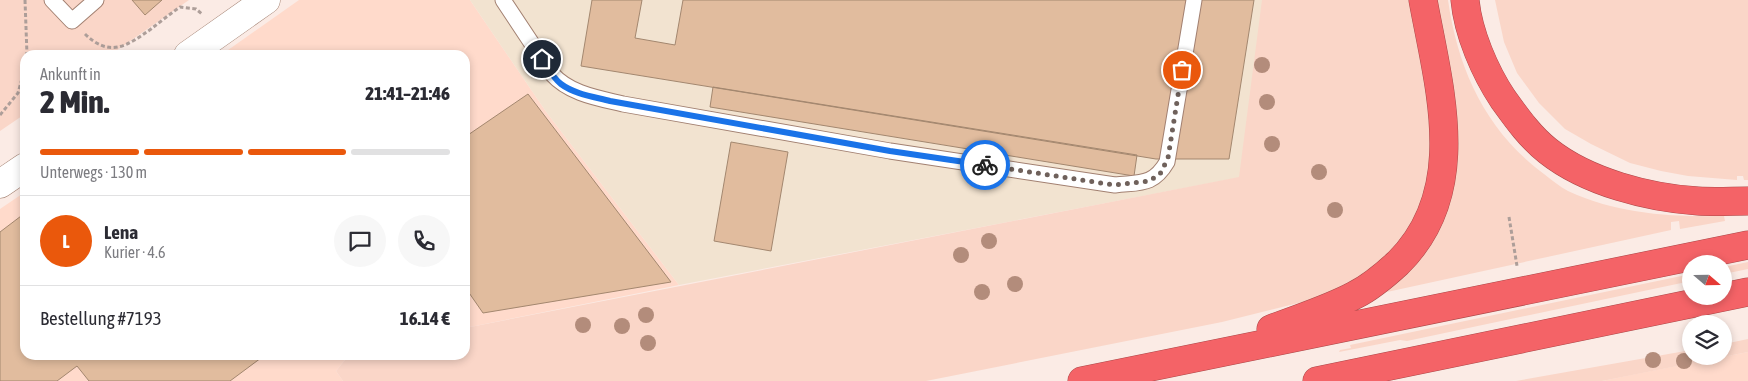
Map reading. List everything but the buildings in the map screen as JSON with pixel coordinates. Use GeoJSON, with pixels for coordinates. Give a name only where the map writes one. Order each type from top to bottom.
{"type":"FeatureCollection","features":[{"type":"Feature","properties":{"kind":"highway"},"geometry":{"type":"LineString","coordinates":[[1200,356],[1356,295],[1384,276],[1407,254],[1424,231],[1434,208],[1441,183],[1445,154],[1442,103],[1424,0]]}},
{"type":"Feature","properties":{"kind":"highway"},"geometry":{"type":"LineString","coordinates":[[1466,3],[1483,62],[1492,82],[1530,134],[1566,164],[1623,188],[1698,201],[1748,201]]}},
{"type":"Feature","properties":{"kind":"highway"},"geometry":{"type":"LineString","coordinates":[[1082,381],[1748,244]]}},
{"type":"Feature","properties":{"kind":"highway"},"geometry":{"type":"LineString","coordinates":[[1317,381],[1748,292]]}},
{"type":"Feature","properties":{"kind":"street"},"geometry":{"type":"LineString","coordinates":[[195,50],[266,0]]}},
{"type":"Feature","properties":{"kind":"street"},"geometry":{"type":"LineString","coordinates":[[0,184],[20,170]]}},
{"type":"Feature","properties":{"kind":"lane"},"geometry":{"type":"LineString","coordinates":[[52,0],[72,21],[96,0]]}},
{"type":"Feature","properties":{"kind":"lane"},"geometry":{"type":"LineString","coordinates":[[503,0],[552,74],[561,84],[597,98],[890,151],[1114,185],[1149,181],[1160,174],[1167,162],[1194,0]]}},
{"type":"Feature","properties":{"kind":"path"},"geometry":{"type":"LineString","coordinates":[[25,0],[27,50]]}},
{"type":"Feature","properties":{"kind":"path"},"geometry":{"type":"LineString","coordinates":[[72,21],[94,42],[116,48],[130,44],[180,7],[196,9],[206,17],[217,35]]}},
{"type":"Feature","properties":{"kind":"path"},"geometry":{"type":"LineString","coordinates":[[0,115],[18,93],[20,86]]}},
{"type":"Feature","properties":{"kind":"path"},"geometry":{"type":"LineString","coordinates":[[1508,217],[1522,291]]}},
{"type":"Feature","properties":{"kind":"shaded area"},"geometry":{"type":"Polygon","coordinates":[[[0,0],[189,0],[117,50],[20,50],[20,117],[0,131],[0,0]]]}},
{"type":"Feature","properties":{"kind":"shaded area"},"geometry":{"type":"Polygon","coordinates":[[[299,0],[470,0],[547,113],[679,285],[470,327],[470,50],[228,50],[299,0]]]}},
{"type":"Feature","properties":{"kind":"shaded area"},"geometry":{"type":"Polygon","coordinates":[[[470,0],[1267,0],[1299,166],[679,285],[547,113],[470,0]]]}},
{"type":"Feature","properties":{"kind":"shaded area"},"geometry":{"type":"Polygon","coordinates":[[[1262,0],[1409,0],[1427,96],[1432,143],[1429,182],[1418,213],[1404,236],[1373,269],[1327,296],[1222,322],[926,381],[343,381],[336,371],[345,360],[470,360],[470,327],[1239,177],[1262,0]]]}},
{"type":"Feature","properties":{"kind":"shaded area"},"geometry":{"type":"Polygon","coordinates":[[[1433,0],[1448,0],[1459,51],[1467,74],[1491,119],[1506,139],[1524,157],[1556,183],[1568,191],[1606,205],[1664,215],[1724,216],[1725,221],[1680,229],[1679,221],[1671,222],[1671,230],[1387,292],[1429,243],[1433,0]]]}},
{"type":"Feature","properties":{"kind":"shaded area"},"geometry":{"type":"Polygon","coordinates":[[[1495,0],[1748,0],[1748,180],[1744,180],[1743,176],[1737,176],[1737,180],[1688,176],[1630,163],[1565,129],[1539,103],[1517,73],[1504,42],[1495,0]]]}},
{"type":"Feature","properties":{"kind":"shaded area"},"geometry":{"type":"Polygon","coordinates":[[[20,195],[20,360],[345,360],[336,371],[343,381],[0,381],[0,209],[20,195]]]}},
{"type":"Feature","properties":{"kind":"shaded area"},"geometry":{"type":"Polygon","coordinates":[[[1748,262],[1748,269],[1732,272],[1732,265],[1748,262]]]}},
{"type":"Feature","properties":{"kind":"shaded area"},"geometry":{"type":"Polygon","coordinates":[[[1682,276],[1682,283],[1407,341],[1400,340],[1339,352],[1340,350],[1351,348],[1350,345],[1682,276]]]}},
{"type":"Feature","properties":{"kind":"shaded area"},"geometry":{"type":"Polygon","coordinates":[[[1748,339],[1748,352],[1732,355],[1732,342],[1748,339]]]}},
{"type":"Feature","properties":{"kind":"shaded area"},"geometry":{"type":"Polygon","coordinates":[[[1682,352],[1683,365],[1602,381],[1516,381],[1682,352]]]}},
{"type":"Feature","properties":{"kind":"shaded area"},"geometry":{"type":"Polygon","coordinates":[[[1748,352],[1748,381],[1602,381],[1682,365],[1732,365],[1732,355],[1748,352]]]}},
{"type":"Feature","properties":{"kind":"way so far"},"geometry":{"type":"LineString","coordinates":[[985,165],[1114,185],[1149,181],[1160,174],[1167,162],[1182,70]]}},
{"type":"Feature","properties":{"kind":"route"},"geometry":{"type":"LineString","coordinates":[[542,59],[561,84],[597,98],[890,151],[985,165]]}}]}
